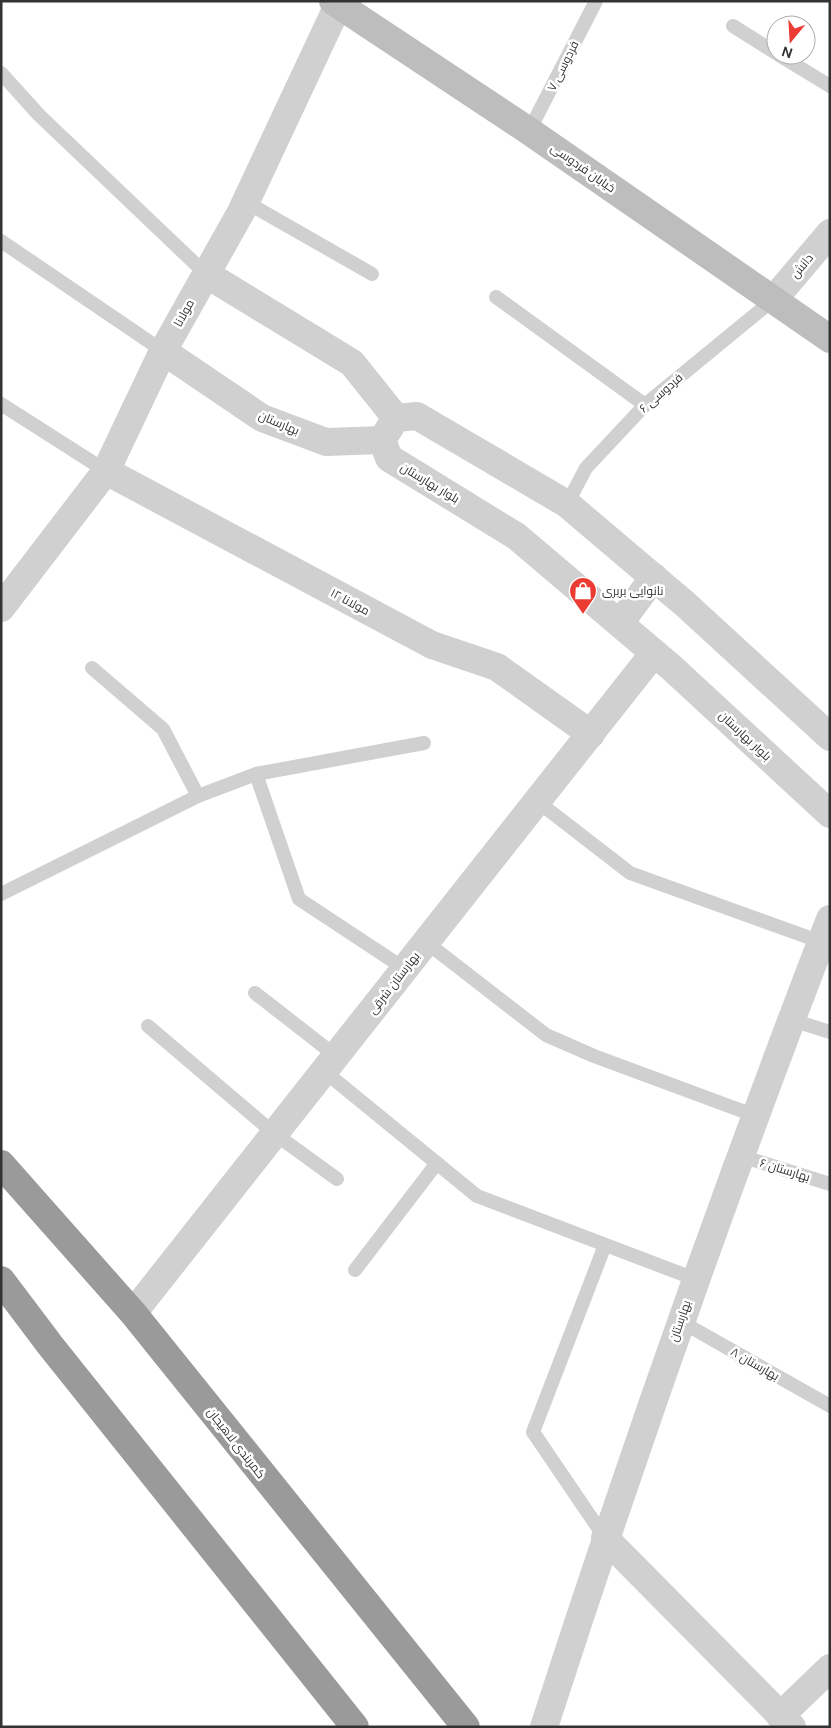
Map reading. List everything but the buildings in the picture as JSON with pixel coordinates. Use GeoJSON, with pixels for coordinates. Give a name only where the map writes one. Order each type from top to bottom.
{"type":"FeatureCollection","features":[{"type":"Feature","properties":{"kind":"highway","name":"کمربندی لاهیجان"},"geometry":{"type":"LineString","coordinates":[[1,1164],[133,1313],[466,1727]]}},
{"type":"Feature","properties":{"kind":"highway"},"geometry":{"type":"LineString","coordinates":[[1,1280],[56,1353],[353,1723]]}},
{"type":"Feature","properties":{"kind":"highway"},"geometry":{"type":"LineString","coordinates":[[408,1655],[455,1727]]}},
{"type":"Feature","properties":{"kind":"main road","name":"خیابان فردوسی"},"geometry":{"type":"LineString","coordinates":[[337,2],[529,131],[830,339]]}},
{"type":"Feature","properties":{"kind":"street","name":"مولانا"},"geometry":{"type":"LineString","coordinates":[[1,608],[106,471],[163,351],[246,202],[337,2]]}},
{"type":"Feature","properties":{"kind":"street","name":"دانش"},"geometry":{"type":"LineString","coordinates":[[774,299],[830,233]]}},
{"type":"Feature","properties":{"kind":"street","name":"بلوار بهارستان"},"geometry":{"type":"LineString","coordinates":[[206,274],[352,363],[389,429],[389,458],[516,536],[654,653],[830,814]]}},
{"type":"Feature","properties":{"kind":"street","name":"بهارستان"},"geometry":{"type":"LineString","coordinates":[[163,351],[262,418],[326,442],[389,429]]}},
{"type":"Feature","properties":{"kind":"street"},"geometry":{"type":"LineString","coordinates":[[389,429],[417,416],[567,504],[654,577],[830,737]]}},
{"type":"Feature","properties":{"kind":"street","name":"مولانا ۱۲"},"geometry":{"type":"LineString","coordinates":[[106,471],[432,646],[497,667],[590,734]]}},
{"type":"Feature","properties":{"kind":"street"},"geometry":{"type":"LineString","coordinates":[[620,623],[654,577]]}},
{"type":"Feature","properties":{"kind":"street","name":"بهارستان شرقی"},"geometry":{"type":"LineString","coordinates":[[133,1313],[654,653]]}},
{"type":"Feature","properties":{"kind":"street","name":"بهارستان"},"geometry":{"type":"LineString","coordinates":[[544,1727],[605,1538],[695,1279],[792,1020],[827,935]]}},
{"type":"Feature","properties":{"kind":"street"},"geometry":{"type":"LineString","coordinates":[[605,1538],[781,1723],[830,1668]]}},
{"type":"Feature","properties":{"kind":"lane","name":"فردوسی ۷"},"geometry":{"type":"LineString","coordinates":[[529,131],[596,1]]}},
{"type":"Feature","properties":{"kind":"lane"},"geometry":{"type":"LineString","coordinates":[[733,26],[766,47]]}},
{"type":"Feature","properties":{"kind":"lane"},"geometry":{"type":"LineString","coordinates":[[795,65],[830,86]]}},
{"type":"Feature","properties":{"kind":"lane"},"geometry":{"type":"LineString","coordinates":[[1,74],[39,115],[206,274]]}},
{"type":"Feature","properties":{"kind":"lane"},"geometry":{"type":"LineString","coordinates":[[246,202],[372,274]]}},
{"type":"Feature","properties":{"kind":"lane"},"geometry":{"type":"LineString","coordinates":[[1,241],[163,351]]}},
{"type":"Feature","properties":{"kind":"lane"},"geometry":{"type":"LineString","coordinates":[[496,297],[645,405]]}},
{"type":"Feature","properties":{"kind":"lane","name":"فردوسی ۶"},"geometry":{"type":"LineString","coordinates":[[567,504],[586,468],[645,405],[774,299]]}},
{"type":"Feature","properties":{"kind":"lane"},"geometry":{"type":"LineString","coordinates":[[1,404],[106,471]]}},
{"type":"Feature","properties":{"kind":"lane"},"geometry":{"type":"LineString","coordinates":[[92,668],[163,729],[198,796]]}},
{"type":"Feature","properties":{"kind":"lane"},"geometry":{"type":"LineString","coordinates":[[1,894],[198,796],[256,774],[424,743]]}},
{"type":"Feature","properties":{"kind":"lane"},"geometry":{"type":"LineString","coordinates":[[256,774],[299,899],[405,969]]}},
{"type":"Feature","properties":{"kind":"lane"},"geometry":{"type":"LineString","coordinates":[[537,801],[630,872],[721,907],[827,935]]}},
{"type":"Feature","properties":{"kind":"lane"},"geometry":{"type":"LineString","coordinates":[[426,942],[546,1035],[594,1056],[756,1116]]}},
{"type":"Feature","properties":{"kind":"lane"},"geometry":{"type":"LineString","coordinates":[[254,993],[436,1163],[477,1196],[695,1279]]}},
{"type":"Feature","properties":{"kind":"lane"},"geometry":{"type":"LineString","coordinates":[[792,1020],[830,1032]]}},
{"type":"Feature","properties":{"kind":"lane"},"geometry":{"type":"LineString","coordinates":[[148,1026],[275,1134],[337,1179]]}},
{"type":"Feature","properties":{"kind":"lane","name":"بهارستان ۶"},"geometry":{"type":"LineString","coordinates":[[741,1156],[830,1184]]}},
{"type":"Feature","properties":{"kind":"lane"},"geometry":{"type":"LineString","coordinates":[[355,1270],[436,1163]]}},
{"type":"Feature","properties":{"kind":"lane"},"geometry":{"type":"LineString","coordinates":[[605,1245],[533,1432],[605,1538]]}},
{"type":"Feature","properties":{"kind":"lane","name":"بهارستان ۸"},"geometry":{"type":"LineString","coordinates":[[680,1321],[830,1406]]}},
{"type":"Feature","properties":{"kind":"place","name":"نانوایی بربری"},"geometry":{"type":"Point","coordinates":[583,615]}}]}
